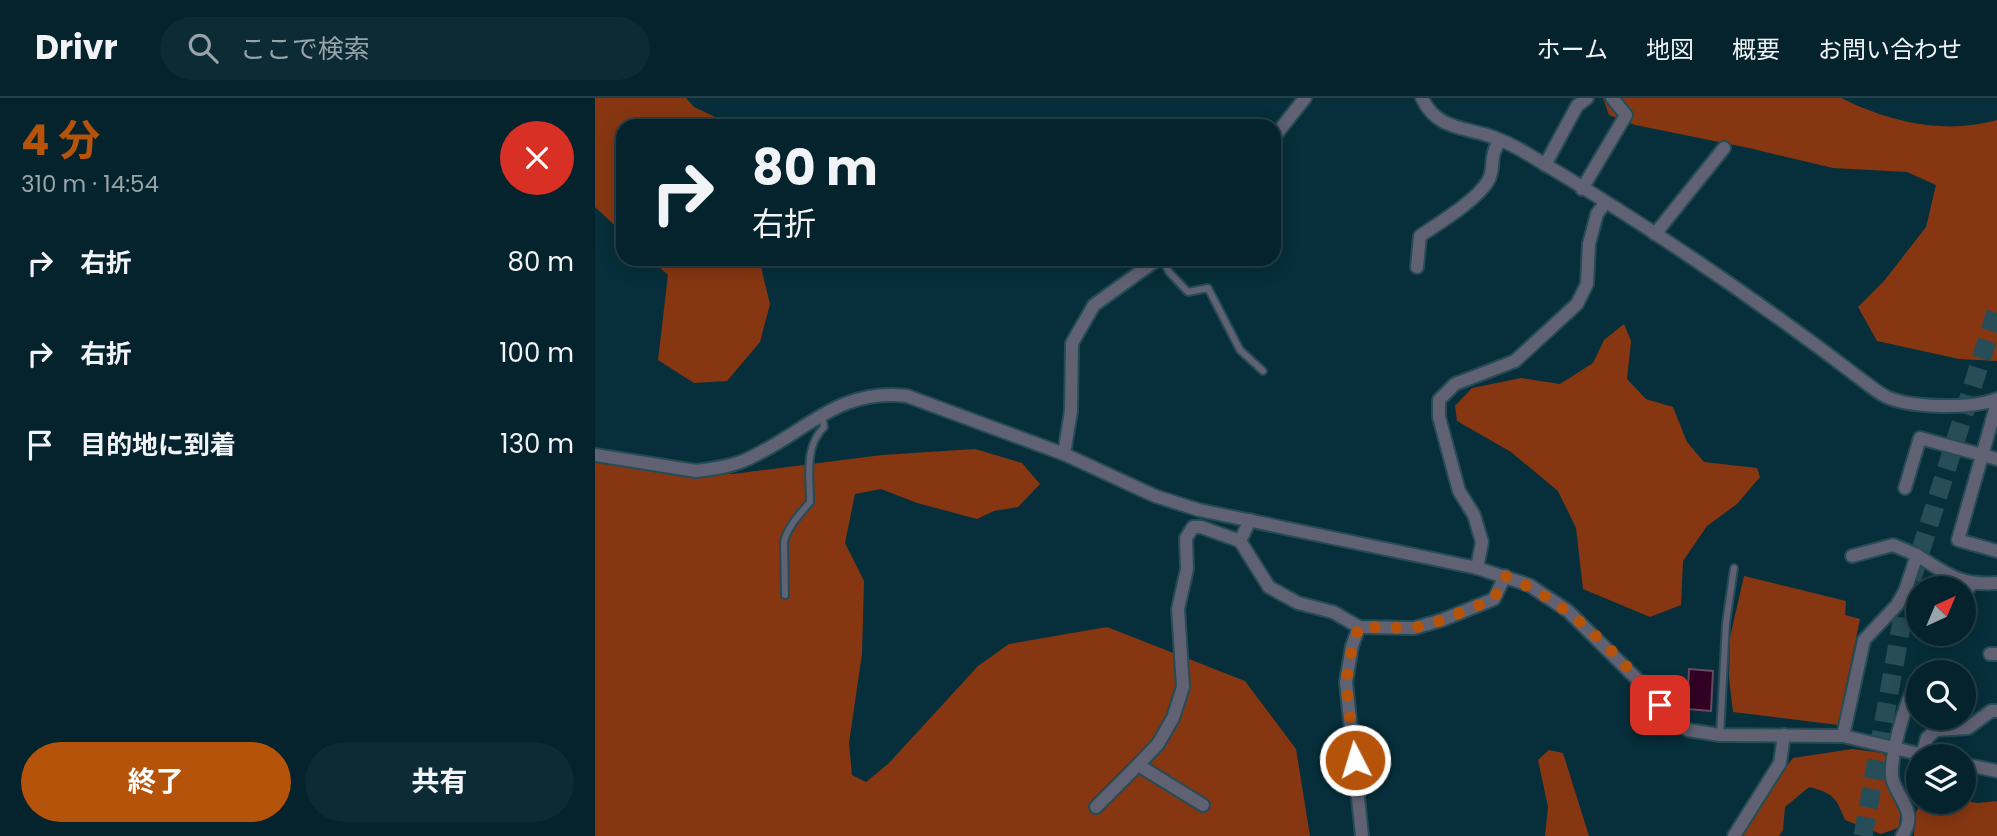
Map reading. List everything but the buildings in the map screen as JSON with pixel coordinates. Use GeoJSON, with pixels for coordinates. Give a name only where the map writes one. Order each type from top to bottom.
{"type":"FeatureCollection","features":[{"type":"Feature","properties":{"kind":"street"},"geometry":{"type":"LineString","coordinates":[[1281,128],[1305,98]]}},
{"type":"Feature","properties":{"kind":"street"},"geometry":{"type":"LineString","coordinates":[[1422,98],[1428,112],[1441,121],[1524,152],[1655,234],[1889,398],[1942,407],[1997,401],[1958,540],[1997,551]]}},
{"type":"Feature","properties":{"kind":"street"},"geometry":{"type":"LineString","coordinates":[[1545,165],[1577,106],[1587,98]]}},
{"type":"Feature","properties":{"kind":"street"},"geometry":{"type":"LineString","coordinates":[[1582,188],[1626,115],[1612,98]]}},
{"type":"Feature","properties":{"kind":"street"},"geometry":{"type":"LineString","coordinates":[[1417,267],[1420,236],[1473,197],[1487,182],[1492,168],[1493,150],[1500,141]]}},
{"type":"Feature","properties":{"kind":"street"},"geometry":{"type":"LineString","coordinates":[[1655,234],[1724,148]]}},
{"type":"Feature","properties":{"kind":"street"},"geometry":{"type":"LineString","coordinates":[[1477,568],[1482,542],[1474,515],[1459,491],[1439,418],[1439,400],[1454,384],[1515,361],[1577,304],[1587,284],[1589,244],[1597,214],[1605,203]]}},
{"type":"Feature","properties":{"kind":"street"},"geometry":{"type":"LineString","coordinates":[[1064,454],[1071,411],[1072,343],[1094,305],[1151,266]]}},
{"type":"Feature","properties":{"kind":"street"},"geometry":{"type":"LineString","coordinates":[[595,455],[695,471],[712,469],[745,460],[822,415],[864,396],[887,393],[907,396],[1064,454],[1155,496],[1199,510],[1477,568],[1529,585],[1568,611],[1648,690],[1672,719],[1688,730],[1720,735],[1843,736],[1906,751]]}},
{"type":"Feature","properties":{"kind":"street"},"geometry":{"type":"LineString","coordinates":[[1905,488],[1920,438],[1997,459]]}},
{"type":"Feature","properties":{"kind":"street"},"geometry":{"type":"LineString","coordinates":[[1240,541],[1250,520]]}},
{"type":"Feature","properties":{"kind":"street"},"geometry":{"type":"LineString","coordinates":[[1096,807],[1158,744],[1173,718],[1182,687],[1178,609],[1187,569],[1186,538],[1193,527],[1201,527],[1240,541],[1269,587],[1298,603],[1333,612],[1359,627],[1414,628],[1442,620],[1494,599],[1505,576]]}},
{"type":"Feature","properties":{"kind":"street"},"geometry":{"type":"LineString","coordinates":[[1852,556],[1893,545],[1917,555],[1950,576]]}},
{"type":"Feature","properties":{"kind":"street"},"geometry":{"type":"LineString","coordinates":[[1843,736],[1864,640],[1905,591],[1917,555]]}},
{"type":"Feature","properties":{"kind":"street"},"geometry":{"type":"LineString","coordinates":[[1976,584],[1997,583]]}},
{"type":"Feature","properties":{"kind":"street"},"geometry":{"type":"LineString","coordinates":[[1359,627],[1352,646],[1346,682],[1362,836]]}},
{"type":"Feature","properties":{"kind":"street"},"geometry":{"type":"LineString","coordinates":[[1902,836],[1908,828],[1907,807],[1892,780],[1894,748],[1906,706]]}},
{"type":"Feature","properties":{"kind":"street"},"geometry":{"type":"LineString","coordinates":[[1926,744],[1927,738],[1936,730],[1968,728],[1991,710],[1997,711]]}},
{"type":"Feature","properties":{"kind":"street"},"geometry":{"type":"LineString","coordinates":[[1734,836],[1780,763],[1784,735]]}},
{"type":"Feature","properties":{"kind":"street"},"geometry":{"type":"LineString","coordinates":[[1138,765],[1203,805]]}},
{"type":"Feature","properties":{"kind":"street"},"geometry":{"type":"LineString","coordinates":[[1976,767],[1997,771]]}},
{"type":"Feature","properties":{"kind":"lane"},"geometry":{"type":"LineString","coordinates":[[1165,266],[1188,292],[1208,288],[1240,350],[1263,371]]}},
{"type":"Feature","properties":{"kind":"lane"},"geometry":{"type":"LineString","coordinates":[[785,594],[785,535],[810,502],[810,454],[816,435],[824,427],[822,415]]}},
{"type":"Feature","properties":{"kind":"lane"},"geometry":{"type":"LineString","coordinates":[[1720,735],[1726,623],[1734,568]]}},
{"type":"Feature","properties":{"kind":"shaded area"},"geometry":{"type":"Polygon","coordinates":[[[595,98],[686,98],[694,107],[719,119],[616,119],[616,226],[595,207],[595,98]]]}},
{"type":"Feature","properties":{"kind":"shaded area"},"geometry":{"type":"Polygon","coordinates":[[[1603,98],[1841,98],[1878,114],[1917,124],[1957,126],[1997,120],[1997,361],[1959,359],[1877,341],[1858,307],[1884,281],[1926,227],[1936,185],[1907,172],[1833,168],[1635,125],[1609,115],[1603,98]]]}},
{"type":"Feature","properties":{"kind":"shaded area"},"geometry":{"type":"Polygon","coordinates":[[[658,266],[761,266],[770,304],[760,342],[727,381],[694,383],[658,360],[668,275],[658,266]]]}},
{"type":"Feature","properties":{"kind":"shaded area"},"geometry":{"type":"Polygon","coordinates":[[[1624,324],[1631,341],[1627,379],[1646,399],[1673,407],[1687,442],[1704,462],[1757,468],[1760,477],[1737,504],[1707,526],[1683,561],[1681,605],[1650,617],[1583,589],[1576,528],[1558,491],[1511,452],[1457,421],[1455,406],[1472,388],[1521,378],[1560,384],[1593,363],[1604,340],[1624,324]]]}},
{"type":"Feature","properties":{"kind":"shaded area"},"geometry":{"type":"Polygon","coordinates":[[[975,449],[1022,463],[1040,484],[1018,507],[994,511],[977,519],[917,503],[881,489],[855,494],[845,543],[864,581],[862,654],[849,743],[852,775],[866,782],[889,763],[978,666],[1009,644],[1107,627],[1245,681],[1296,749],[1310,836],[595,836],[595,454],[603,453],[660,473],[733,474],[882,455],[975,449]]]}},
{"type":"Feature","properties":{"kind":"shaded area"},"geometry":{"type":"Polygon","coordinates":[[[1744,576],[1846,601],[1845,615],[1860,619],[1838,725],[1733,712],[1729,678],[1730,637],[1744,576]]]}},
{"type":"Feature","properties":{"kind":"shaded area"},"geometry":{"type":"Polygon","coordinates":[[[1689,669],[1713,671],[1711,711],[1687,709],[1689,669]]]}},
{"type":"Feature","properties":{"kind":"shaded area"},"geometry":{"type":"Polygon","coordinates":[[[1852,749],[1884,753],[1899,799],[1898,828],[1881,834],[1845,820],[1833,797],[1809,787],[1785,807],[1783,830],[1779,836],[1741,836],[1773,784],[1793,758],[1852,749]]]}},
{"type":"Feature","properties":{"kind":"shaded area"},"geometry":{"type":"Polygon","coordinates":[[[1549,750],[1563,753],[1589,836],[1545,836],[1548,807],[1538,760],[1549,750]]]}},
{"type":"Feature","properties":{"kind":"shaded area"},"geometry":{"type":"Polygon","coordinates":[[[1997,801],[1997,836],[1914,836],[1915,814],[1976,814],[1976,803],[1997,801]]]}},
{"type":"Feature","properties":{"kind":"tunnel"},"geometry":{"type":"LineString","coordinates":[[1863,836],[1907,594],[1997,309]]}},
{"type":"Feature","properties":{"kind":"route"},"geometry":{"type":"LineString","coordinates":[[1355,760],[1346,682],[1352,646],[1359,627],[1414,628],[1442,620],[1494,599],[1505,576],[1529,585],[1568,611],[1660,705]]}}]}
